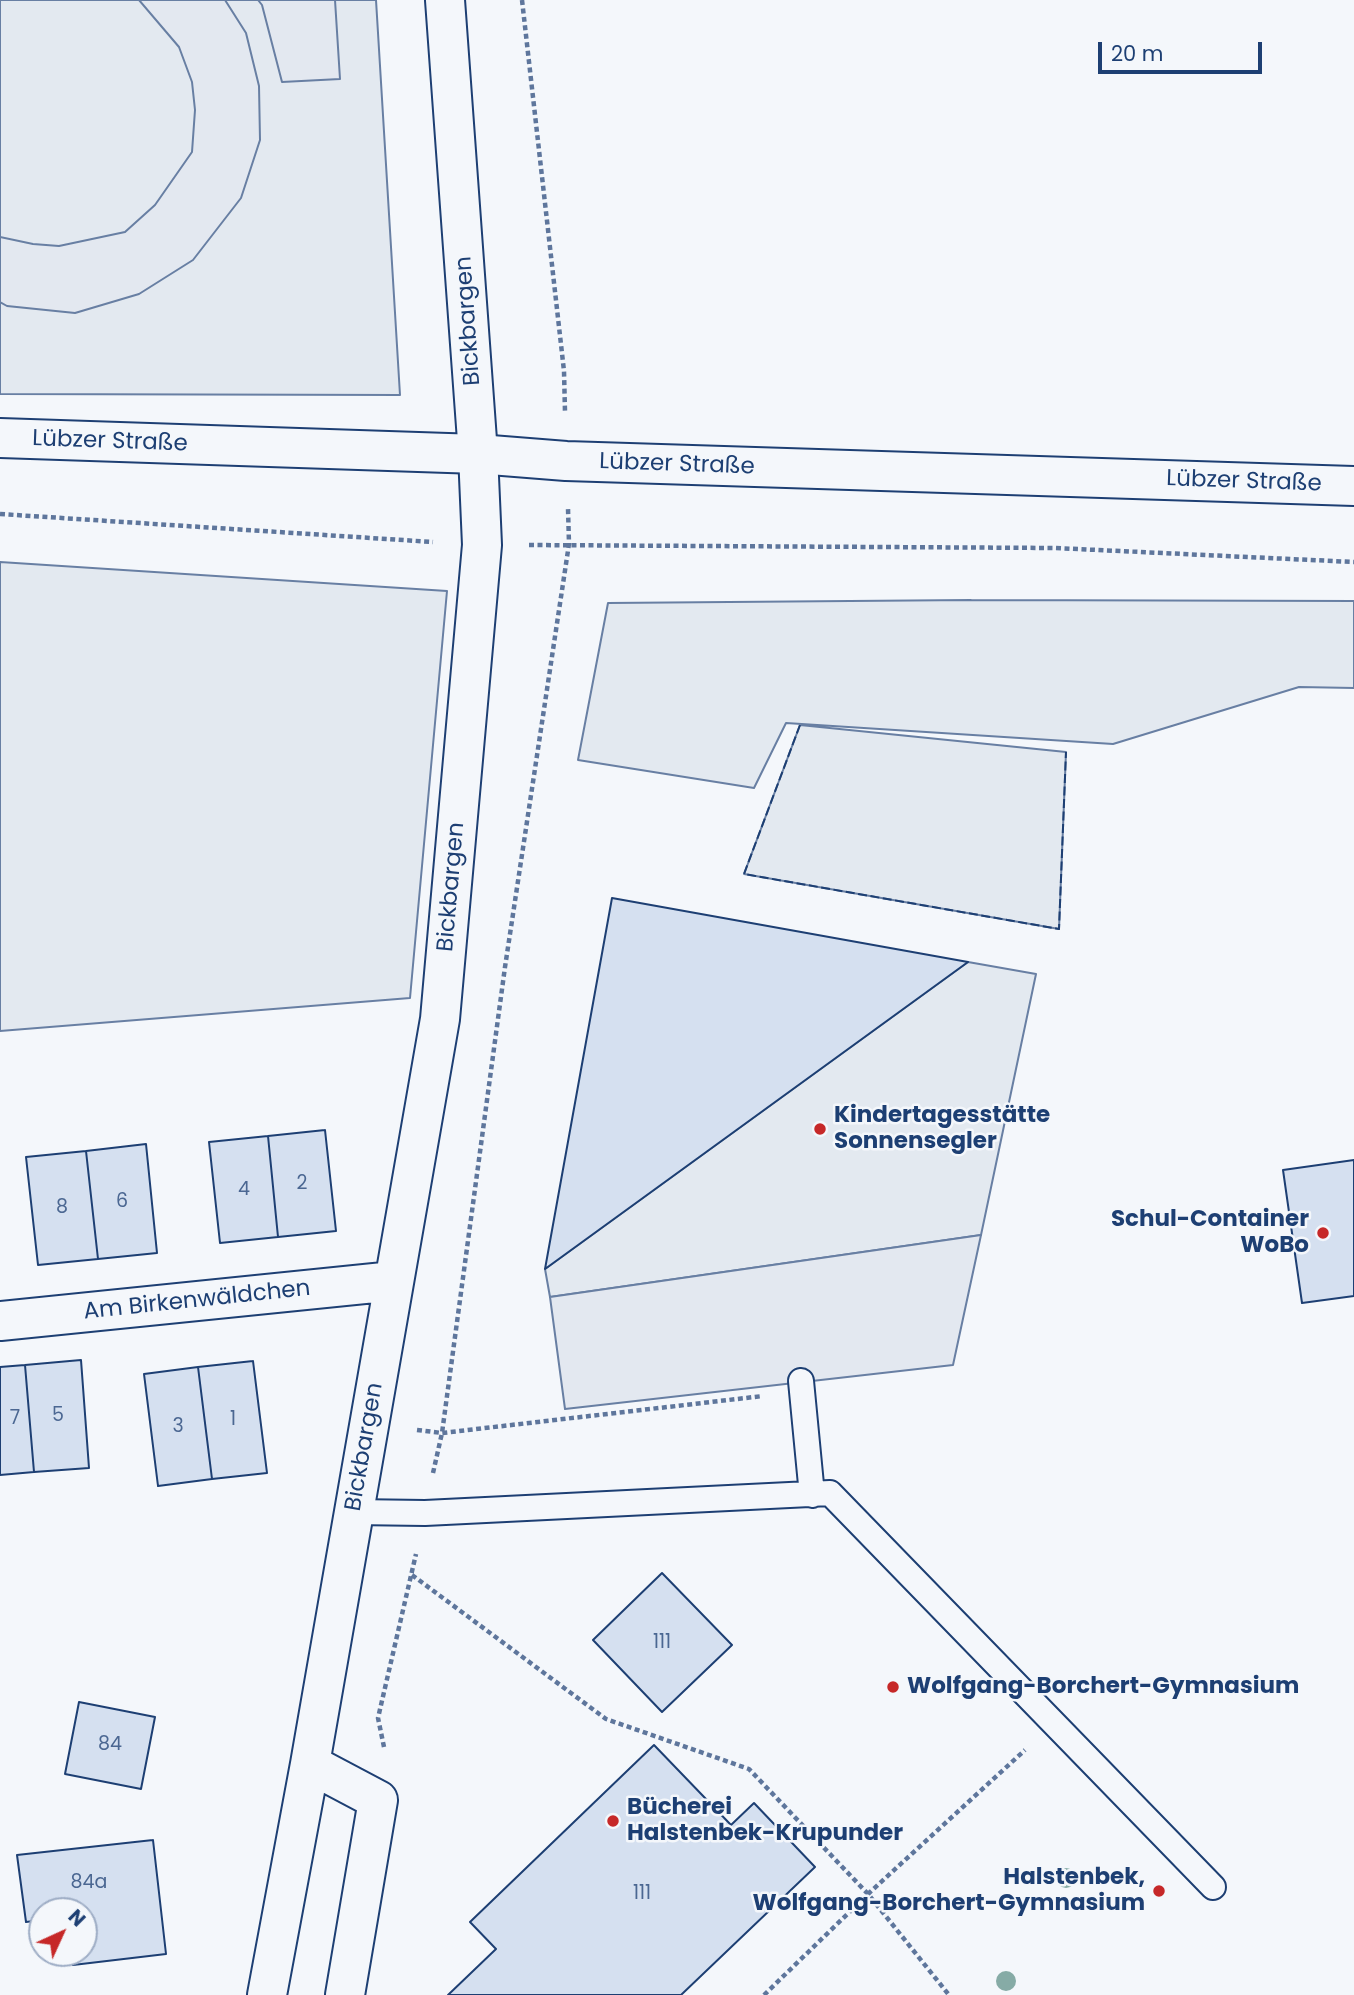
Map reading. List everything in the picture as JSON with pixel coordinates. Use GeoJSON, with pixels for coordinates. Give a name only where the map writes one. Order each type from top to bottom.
{"type":"FeatureCollection","features":[{"type":"Feature","properties":{"kind":"street","name":"Bickbargen"},"geometry":{"type":"LineString","coordinates":[[267,1995],[440,1019],[482,545],[446,0]]}},
{"type":"Feature","properties":{"kind":"street","name":"Lübzer Straße"},"geometry":{"type":"LineString","coordinates":[[0,438],[478,454],[566,461],[1354,486]]}},
{"type":"Feature","properties":{"kind":"street","name":"Am Birkenwäldchen"},"geometry":{"type":"LineString","coordinates":[[0,1321],[394,1281]]}},
{"type":"Feature","properties":{"kind":"street"},"geometry":{"type":"LineString","coordinates":[[310,1764],[378,1800],[345,1995]]}},
{"type":"Feature","properties":{"kind":"lane"},"geometry":{"type":"LineString","coordinates":[[801,1386],[812,1495]]}},
{"type":"Feature","properties":{"kind":"lane"},"geometry":{"type":"LineString","coordinates":[[353,1512],[425,1513],[830,1493],[1213,1887]]}},
{"type":"Feature","properties":{"kind":"path"},"geometry":{"type":"LineString","coordinates":[[386,1759],[378,1718],[442,1433],[505,967],[569,544],[564,371],[522,0]]}},
{"type":"Feature","properties":{"kind":"path"},"geometry":{"type":"LineString","coordinates":[[0,514],[482,545],[1055,548],[1354,562]]}},
{"type":"Feature","properties":{"kind":"path"},"geometry":{"type":"LineString","coordinates":[[369,1425],[442,1433],[801,1386]]}},
{"type":"Feature","properties":{"kind":"path"},"geometry":{"type":"LineString","coordinates":[[412,1574],[606,1718],[749,1769],[868,1894],[949,1995]]}},
{"type":"Feature","properties":{"kind":"path"},"geometry":{"type":"LineString","coordinates":[[764,1995],[868,1894],[1054,1724]]}},
{"type":"Feature","properties":{"kind":"shaded area"},"geometry":{"type":"Polygon","coordinates":[[[0,0],[376,0],[400,395],[0,394],[0,0]]]}},
{"type":"Feature","properties":{"kind":"shaded area"},"geometry":{"type":"Polygon","coordinates":[[[139,0],[225,0],[246,33],[259,86],[260,140],[241,198],[193,260],[139,294],[75,313],[7,306],[0,302],[0,237],[59,246],[125,232],[155,205],[192,152],[195,110],[192,82],[179,47],[139,0]]]}},
{"type":"Feature","properties":{"kind":"shaded area"},"geometry":{"type":"Polygon","coordinates":[[[258,0],[335,0],[340,79],[282,82],[262,5],[258,0]]]}},
{"type":"Feature","properties":{"kind":"shaded area"},"geometry":{"type":"Polygon","coordinates":[[[0,562],[447,591],[410,998],[0,1031],[0,562]]]}},
{"type":"Feature","properties":{"kind":"shaded area"},"geometry":{"type":"Polygon","coordinates":[[[1354,601],[1354,688],[1299,687],[1113,744],[786,723],[754,788],[578,760],[608,603],[1354,601]]]}},
{"type":"Feature","properties":{"kind":"shaded area"},"geometry":{"type":"Polygon","coordinates":[[[800,725],[1066,752],[1059,929],[744,874],[800,725]]]}},
{"type":"Feature","properties":{"kind":"shaded area"},"geometry":{"type":"Polygon","coordinates":[[[968,962],[1036,974],[981,1235],[550,1297],[545,1269],[968,962]]]}},
{"type":"Feature","properties":{"kind":"shaded area"},"geometry":{"type":"Polygon","coordinates":[[[981,1235],[953,1365],[565,1409],[550,1297],[981,1235]]]}},
{"type":"Feature","properties":{"kind":"building"},"geometry":{"type":"Polygon","coordinates":[[[612,898],[968,962],[545,1269],[612,898]]]}},
{"type":"Feature","properties":{"kind":"building"},"geometry":{"type":"Polygon","coordinates":[[[325,1130],[336,1231],[278,1237],[268,1136],[325,1130]]]}},
{"type":"Feature","properties":{"kind":"building"},"geometry":{"type":"Polygon","coordinates":[[[268,1136],[278,1237],[220,1243],[209,1142],[268,1136]]]}},
{"type":"Feature","properties":{"kind":"building"},"geometry":{"type":"Polygon","coordinates":[[[146,1144],[157,1253],[98,1259],[86,1151],[146,1144]]]}},
{"type":"Feature","properties":{"kind":"building"},"geometry":{"type":"Polygon","coordinates":[[[86,1151],[98,1259],[38,1265],[26,1157],[86,1151]]]}},
{"type":"Feature","properties":{"kind":"building","name":"Schul-Container WoBo"},"geometry":{"type":"Polygon","coordinates":[[[1354,1160],[1354,1296],[1302,1303],[1283,1170],[1354,1160]]]}},
{"type":"Feature","properties":{"kind":"building"},"geometry":{"type":"Polygon","coordinates":[[[81,1360],[89,1468],[34,1472],[25,1365],[81,1360]]]}},
{"type":"Feature","properties":{"kind":"building"},"geometry":{"type":"Polygon","coordinates":[[[253,1361],[267,1473],[212,1479],[198,1367],[253,1361]]]}},
{"type":"Feature","properties":{"kind":"building"},"geometry":{"type":"Polygon","coordinates":[[[25,1365],[34,1472],[0,1475],[0,1367],[25,1365]]]}},
{"type":"Feature","properties":{"kind":"building"},"geometry":{"type":"Polygon","coordinates":[[[198,1367],[212,1479],[158,1486],[144,1374],[198,1367]]]}},
{"type":"Feature","properties":{"kind":"building"},"geometry":{"type":"Polygon","coordinates":[[[662,1573],[732,1645],[662,1712],[593,1640],[662,1573]]]}},
{"type":"Feature","properties":{"kind":"building"},"geometry":{"type":"Polygon","coordinates":[[[79,1702],[155,1717],[141,1789],[65,1774],[79,1702]]]}},
{"type":"Feature","properties":{"kind":"building"},"geometry":{"type":"Polygon","coordinates":[[[654,1745],[731,1825],[754,1803],[815,1867],[681,1995],[448,1995],[496,1949],[470,1922],[654,1745]]]}},
{"type":"Feature","properties":{"kind":"building"},"geometry":{"type":"Polygon","coordinates":[[[153,1840],[166,1954],[98,1962],[98,1897],[28,1897],[26,1922],[17,1855],[153,1840]]]}},
{"type":"Feature","properties":{"kind":"fence"},"geometry":{"type":"LineString","coordinates":[[800,725],[744,874],[1059,929],[1066,752]]}},
{"type":"Feature","properties":{"kind":"place","name":"Kindertagesstätte Sonnensegler"},"geometry":{"type":"Point","coordinates":[820,1129]}},
{"type":"Feature","properties":{"kind":"place","name":"Schul-Container WoBo"},"geometry":{"type":"Point","coordinates":[1323,1233]}},
{"type":"Feature","properties":{"kind":"place","name":"Wolfgang-Borchert-Gymnasium"},"geometry":{"type":"Point","coordinates":[893,1687]}},
{"type":"Feature","properties":{"kind":"place","name":"Bücherei Halstenbek-Krupunder"},"geometry":{"type":"Point","coordinates":[613,1821]}},
{"type":"Feature","properties":{"kind":"place","name":"Halstenbek, Wolfgang-Borchert-Gymnasium"},"geometry":{"type":"Point","coordinates":[1159,1891]}}]}
